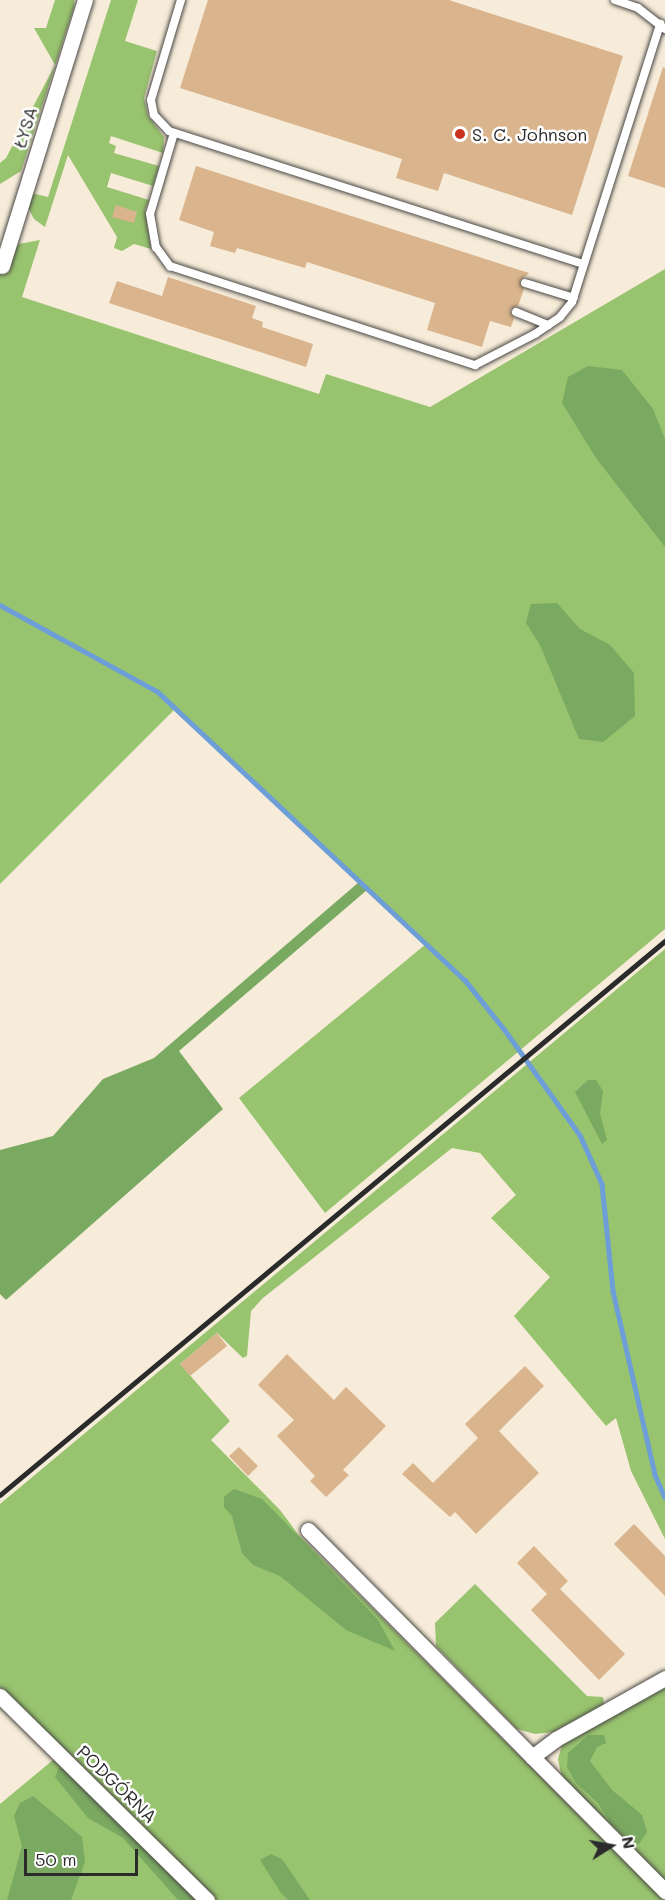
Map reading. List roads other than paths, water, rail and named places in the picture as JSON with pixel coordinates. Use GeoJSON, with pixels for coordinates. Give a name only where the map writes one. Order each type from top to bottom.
{"type":"FeatureCollection","features":[{"type":"Feature","properties":{"kind":"street","name":"ŁYSA"},"geometry":{"type":"LineString","coordinates":[[2,266],[85,0]]}},
{"type":"Feature","properties":{"kind":"street"},"geometry":{"type":"LineString","coordinates":[[308,1530],[665,1891]]}},
{"type":"Feature","properties":{"kind":"street"},"geometry":{"type":"LineString","coordinates":[[532,1757],[556,1739],[665,1678]]}},
{"type":"Feature","properties":{"kind":"street","name":"PODGÓRNA"},"geometry":{"type":"LineString","coordinates":[[0,1696],[207,1900]]}},
{"type":"Feature","properties":{"kind":"lane"},"geometry":{"type":"LineString","coordinates":[[181,0],[152,100],[157,120],[174,134],[583,264]]}},
{"type":"Feature","properties":{"kind":"lane"},"geometry":{"type":"LineString","coordinates":[[174,134],[150,214],[156,247],[172,268],[473,365],[548,325],[560,317],[574,298],[583,264],[662,26],[638,8],[615,0]]}},
{"type":"Feature","properties":{"kind":"lane"},"geometry":{"type":"LineString","coordinates":[[525,283],[574,298]]}},
{"type":"Feature","properties":{"kind":"lane"},"geometry":{"type":"LineString","coordinates":[[516,312],[548,325]]}},
{"type":"Feature","properties":{"kind":"waterway"},"geometry":{"type":"LineString","coordinates":[[0,605],[158,692],[465,980],[504,1029],[580,1135],[602,1184],[613,1291],[655,1475],[665,1497]]}},
{"type":"Feature","properties":{"kind":"railway"},"geometry":{"type":"LineString","coordinates":[[0,1495],[665,941]]}},
{"type":"Feature","properties":{"kind":"place","name":"S. C. Johnson"},"geometry":{"type":"Point","coordinates":[460,134]}}]}
